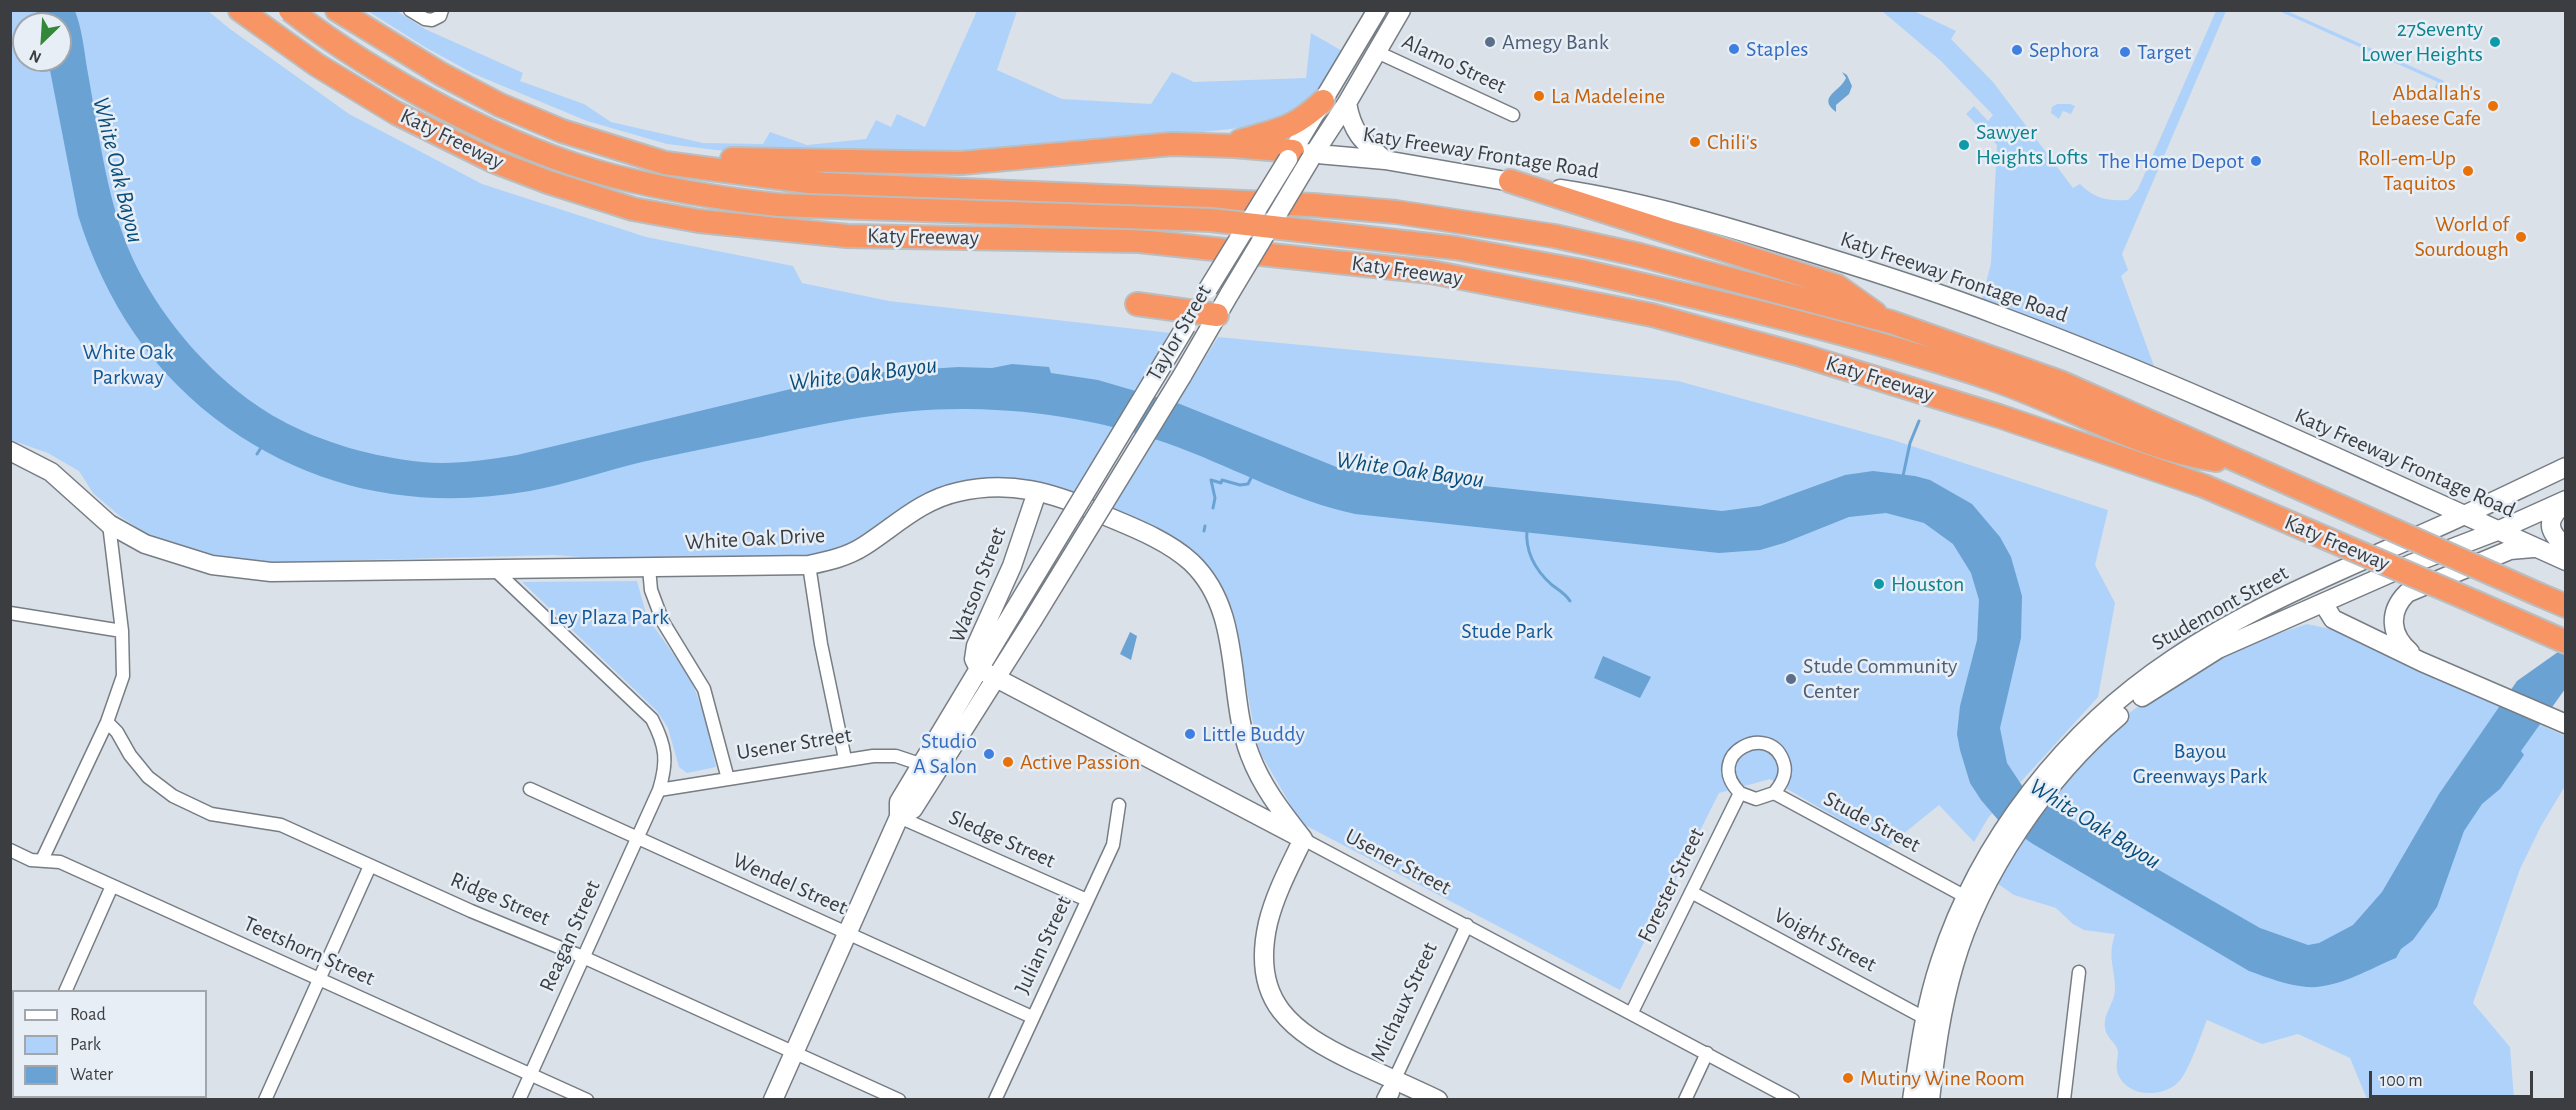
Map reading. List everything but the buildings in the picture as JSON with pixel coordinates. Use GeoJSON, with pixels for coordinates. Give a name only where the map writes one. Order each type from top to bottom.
{"type":"FeatureCollection","features":[{"type":"Feature","properties":{"kind":"highway","name":"Katy Freeway"},"geometry":{"type":"LineString","coordinates":[[240,10],[317,65],[406,118],[493,161],[548,182],[633,209],[699,221],[823,234],[1139,241],[1431,272],[1652,315],[1872,376],[1999,416],[2204,486],[2565,642]]}},
{"type":"Feature","properties":{"kind":"highway"},"geometry":{"type":"LineString","coordinates":[[290,10],[389,76],[455,112],[505,137],[612,176],[713,197],[779,206],[1211,220],[1456,248],[1582,271],[1785,320],[1996,381],[2183,455],[2245,464]]}},
{"type":"Feature","properties":{"kind":"highway","name":"Katy Freeway"},"geometry":{"type":"LineString","coordinates":[[337,10],[432,69],[500,105],[562,131],[665,163],[824,184],[1227,200],[1396,212],[1487,225],[1597,246],[1888,321],[2060,382],[2540,595],[2565,604]]}},
{"type":"Feature","properties":{"kind":"highway"},"geometry":{"type":"LineString","coordinates":[[1225,146],[1288,128],[1308,116],[1323,101]]}},
{"type":"Feature","properties":{"kind":"highway"},"geometry":{"type":"LineString","coordinates":[[686,166],[727,159],[962,164],[1172,144],[1225,146],[1302,156]]}},
{"type":"Feature","properties":{"kind":"highway"},"geometry":{"type":"LineString","coordinates":[[1510,182],[1837,286],[1888,321]]}},
{"type":"Feature","properties":{"kind":"highway"},"geometry":{"type":"LineString","coordinates":[[1137,304],[1212,322]]}},
{"type":"Feature","properties":{"kind":"highway"},"geometry":{"type":"LineString","coordinates":[[1882,349],[2066,419],[2204,486]]}},
{"type":"Feature","properties":{"kind":"main road","name":"Taylor Street"},"geometry":{"type":"LineString","coordinates":[[987,673],[1032,621],[1121,479],[1230,293],[1302,156],[1323,101],[1377,10]]}},
{"type":"Feature","properties":{"kind":"main road","name":"Taylor Street"},"geometry":{"type":"LineString","coordinates":[[987,673],[1015,609],[1208,289],[1302,156],[1347,103],[1401,10]]}},
{"type":"Feature","properties":{"kind":"main road"},"geometry":{"type":"LineString","coordinates":[[1347,103],[1353,129],[1365,144],[1384,160]]}},
{"type":"Feature","properties":{"kind":"main road","name":"Katy Freeway Frontage Road"},"geometry":{"type":"LineString","coordinates":[[1302,156],[1384,160],[1591,194],[1682,216],[1908,283],[2090,351],[2237,414],[2565,561]]}},
{"type":"Feature","properties":{"kind":"main road","name":"White Oak Drive"},"geometry":{"type":"LineString","coordinates":[[10,451],[51,472],[110,524],[145,544],[212,566],[271,572],[492,567],[649,568],[809,565],[838,558],[863,546],[923,504],[956,492],[993,486],[1014,486],[1065,499],[1144,533],[1191,562],[1201,574],[1225,621],[1241,724],[1249,754],[1270,797],[1303,839]]}},
{"type":"Feature","properties":{"kind":"main road","name":"Studemont Street"},"geometry":{"type":"LineString","coordinates":[[1931,1021],[1964,935],[1974,891],[2029,813],[2093,731],[2127,694],[2195,645],[2240,619],[2565,467]]}},
{"type":"Feature","properties":{"kind":"main road","name":"Watson Street"},"geometry":{"type":"LineString","coordinates":[[773,1100],[899,817],[899,802],[928,767],[987,673],[975,659],[976,646],[1012,566],[1037,492]]}},
{"type":"Feature","properties":{"kind":"main road"},"geometry":{"type":"LineString","coordinates":[[2565,501],[2555,513],[2551,525],[2553,535],[2565,547]]}},
{"type":"Feature","properties":{"kind":"main road","name":"Studemont Street"},"geometry":{"type":"LineString","coordinates":[[2093,731],[2151,689],[2218,649],[2411,564],[2498,531],[2565,501]]}},
{"type":"Feature","properties":{"kind":"main road"},"geometry":{"type":"LineString","coordinates":[[2422,662],[2401,644],[2394,631],[2395,611],[2407,593],[2510,550],[2538,548]]}},
{"type":"Feature","properties":{"kind":"main road"},"geometry":{"type":"LineString","coordinates":[[2332,575],[2323,603],[2333,619],[2422,662],[2565,724]]}},
{"type":"Feature","properties":{"kind":"main road","name":"Usener Street"},"geometry":{"type":"LineString","coordinates":[[987,673],[1257,817],[1303,839]]}},
{"type":"Feature","properties":{"kind":"main road"},"geometry":{"type":"LineString","coordinates":[[1257,817],[1268,804],[1270,797]]}},
{"type":"Feature","properties":{"kind":"main road"},"geometry":{"type":"LineString","coordinates":[[1303,839],[1280,890],[1268,924],[1265,962],[1272,996],[1289,1022],[1390,1090],[1438,1100]]}},
{"type":"Feature","properties":{"kind":"main road"},"geometry":{"type":"LineString","coordinates":[[1912,1100],[1931,1021]]}},
{"type":"Feature","properties":{"kind":"main road"},"geometry":{"type":"LineString","coordinates":[[1930,1100],[1931,1021]]}},
{"type":"Feature","properties":{"kind":"street"},"geometry":{"type":"LineString","coordinates":[[410,10],[424,19],[432,20],[440,16],[442,10]]}},
{"type":"Feature","properties":{"kind":"street","name":"Alamo Street"},"geometry":{"type":"LineString","coordinates":[[1377,52],[1513,115]]}},
{"type":"Feature","properties":{"kind":"street"},"geometry":{"type":"LineString","coordinates":[[42,860],[106,722],[123,676],[122,631],[110,524]]}},
{"type":"Feature","properties":{"kind":"street"},"geometry":{"type":"LineString","coordinates":[[809,565],[821,644],[845,759]]}},
{"type":"Feature","properties":{"kind":"street","name":"Reagan Street"},"geometry":{"type":"LineString","coordinates":[[492,567],[652,719],[660,735],[666,768],[659,790],[519,1100]]}},
{"type":"Feature","properties":{"kind":"street"},"geometry":{"type":"LineString","coordinates":[[649,568],[651,590],[659,615],[704,689],[728,779]]}},
{"type":"Feature","properties":{"kind":"street"},"geometry":{"type":"LineString","coordinates":[[11,613],[122,631]]}},
{"type":"Feature","properties":{"kind":"street","name":"Ridge Street"},"geometry":{"type":"LineString","coordinates":[[106,722],[117,732],[130,755],[148,777],[173,796],[211,814],[281,825],[370,866],[583,957],[899,1100]]}},
{"type":"Feature","properties":{"kind":"street"},"geometry":{"type":"LineString","coordinates":[[1757,742],[1773,748],[1783,762],[1783,779],[1774,793],[1756,799],[1740,793],[1730,779],[1729,762],[1739,748],[1757,742]]}},
{"type":"Feature","properties":{"kind":"street","name":"Usener Street"},"geometry":{"type":"LineString","coordinates":[[659,790],[845,759],[896,756],[928,767]]}},
{"type":"Feature","properties":{"kind":"street","name":"Wendel Street"},"geometry":{"type":"LineString","coordinates":[[530,789],[1032,1017]]}},
{"type":"Feature","properties":{"kind":"street","name":"Forester Street"},"geometry":{"type":"LineString","coordinates":[[1632,1012],[1740,793]]}},
{"type":"Feature","properties":{"kind":"street","name":"Stude Street"},"geometry":{"type":"LineString","coordinates":[[1774,793],[1974,891]]}},
{"type":"Feature","properties":{"kind":"street","name":"Julian Street"},"geometry":{"type":"LineString","coordinates":[[995,1100],[1113,845],[1119,805]]}},
{"type":"Feature","properties":{"kind":"street","name":"Sledge Street"},"geometry":{"type":"LineString","coordinates":[[899,817],[1087,900]]}},
{"type":"Feature","properties":{"kind":"street","name":"Usener Street"},"geometry":{"type":"LineString","coordinates":[[1303,839],[1632,1012],[1793,1100]]}},
{"type":"Feature","properties":{"kind":"street","name":"Teetshorn Street"},"geometry":{"type":"LineString","coordinates":[[10,850],[32,860],[60,862],[587,1100]]}},
{"type":"Feature","properties":{"kind":"street"},"geometry":{"type":"LineString","coordinates":[[265,1100],[370,866]]}},
{"type":"Feature","properties":{"kind":"street"},"geometry":{"type":"LineString","coordinates":[[66,990],[112,885]]}},
{"type":"Feature","properties":{"kind":"street","name":"Voight Street"},"geometry":{"type":"LineString","coordinates":[[1691,892],[1931,1021]]}},
{"type":"Feature","properties":{"kind":"street","name":"Michaux Street"},"geometry":{"type":"LineString","coordinates":[[1390,1090],[1467,925]]}},
{"type":"Feature","properties":{"kind":"street"},"geometry":{"type":"LineString","coordinates":[[2064,1100],[2079,972]]}},
{"type":"Feature","properties":{"kind":"street"},"geometry":{"type":"LineString","coordinates":[[1685,1100],[1707,1053]]}},
{"type":"Feature","properties":{"kind":"green space","name":"White Oak Parkway"},"geometry":{"type":"Polygon","coordinates":[[[11,11],[208,11],[349,114],[482,184],[646,237],[793,266],[802,283],[889,301],[1171,333],[1074,494],[1010,480],[971,481],[940,490],[926,497],[851,543],[792,559],[620,560],[554,555],[253,563],[189,552],[147,534],[121,517],[93,493],[79,471],[48,453],[11,440],[11,11]]]}},
{"type":"Feature","properties":{"kind":"green space"},"geometry":{"type":"Polygon","coordinates":[[[368,11],[397,11],[425,29],[523,73],[520,81],[584,104],[611,122],[703,143],[763,144],[770,132],[807,145],[866,139],[876,120],[891,127],[897,114],[925,127],[977,11],[1017,11],[997,70],[1062,99],[1151,104],[1172,72],[1194,82],[1306,78],[1311,33],[1344,52],[1296,116],[1249,127],[973,157],[741,153],[667,144],[587,121],[474,74],[425,47],[368,11]]]}},
{"type":"Feature","properties":{"kind":"green space"},"geometry":{"type":"Polygon","coordinates":[[[1882,11],[1914,11],[1956,31],[1951,39],[1993,82],[2073,188],[2080,184],[2096,196],[2128,200],[2138,189],[2216,11],[2226,11],[2122,254],[2128,270],[2121,276],[2154,366],[1982,299],[1991,263],[1997,145],[1966,114],[1974,106],[1988,121],[1993,115],[1941,61],[1882,11]]]}},
{"type":"Feature","properties":{"kind":"green space"},"geometry":{"type":"Polygon","coordinates":[[[2279,11],[2287,11],[2444,81],[2434,103],[2427,100],[2438,82],[2279,11]]]}},
{"type":"Feature","properties":{"kind":"green space"},"geometry":{"type":"Polygon","coordinates":[[[2057,104],[2075,106],[2071,114],[2063,111],[2059,119],[2051,113],[2052,107],[2057,104]]]}},
{"type":"Feature","properties":{"kind":"green space","name":"Stude Park"},"geometry":{"type":"Polygon","coordinates":[[[1218,337],[1678,381],[1893,440],[2108,510],[2095,565],[2115,603],[2098,697],[1988,818],[1974,842],[1939,805],[1887,847],[1770,779],[1719,793],[1620,990],[1301,823],[1261,754],[1256,739],[1235,624],[1218,585],[1112,509],[1218,337]]]}},
{"type":"Feature","properties":{"kind":"green space","name":"Ley Plaza Park"},"geometry":{"type":"Polygon","coordinates":[[[637,581],[647,617],[691,679],[706,721],[716,767],[687,773],[679,767],[668,728],[657,711],[522,582],[637,581]]]}},
{"type":"Feature","properties":{"kind":"green space","name":"Bayou Greenways Park"},"geometry":{"type":"Polygon","coordinates":[[[2307,624],[2330,629],[2565,736],[2565,786],[2541,826],[2520,869],[2473,1003],[2510,1047],[2514,1099],[2367,1099],[2350,1058],[2298,1034],[2262,1044],[2207,1020],[2185,1073],[2174,1086],[2157,1093],[2147,1093],[2130,1088],[2118,1074],[2118,1052],[2105,1028],[2114,994],[2115,981],[2111,956],[2115,934],[2084,930],[2073,924],[2056,908],[2014,895],[1997,882],[2037,813],[2124,717],[2145,701],[2221,657],[2268,637],[2307,624]]]}},
{"type":"Feature","properties":{"kind":"water","name":"White Oak Bayou"},"geometry":{"type":"Polygon","coordinates":[[[75,11],[81,32],[110,192],[133,259],[165,313],[206,363],[254,403],[296,428],[349,448],[385,457],[422,462],[446,463],[481,460],[517,455],[853,374],[958,367],[992,368],[1012,364],[1049,367],[1051,373],[1098,380],[1180,404],[1339,468],[1370,474],[1722,511],[1760,506],[1845,475],[1873,471],[1915,476],[1930,480],[1972,504],[2000,537],[2011,557],[2022,596],[2021,638],[2000,728],[2007,763],[2023,787],[2063,815],[2260,928],[2308,945],[2319,943],[2353,925],[2382,892],[2439,794],[2517,681],[2565,647],[2565,689],[2521,751],[2524,755],[2500,789],[2482,804],[2464,831],[2437,907],[2413,940],[2401,949],[2396,958],[2364,973],[2330,985],[2307,987],[2270,979],[2249,971],[2033,844],[1999,821],[1970,783],[1957,734],[1960,706],[1977,640],[1979,600],[1971,573],[1953,544],[1924,523],[1886,513],[1849,517],[1760,550],[1719,553],[1355,514],[1310,501],[1180,448],[1128,431],[1049,415],[968,409],[890,413],[839,421],[642,462],[544,488],[490,496],[450,498],[411,496],[373,491],[335,481],[298,468],[228,428],[177,385],[135,334],[102,278],[78,215],[50,72],[72,72],[72,12],[36,12],[75,11]]]}},
{"type":"Feature","properties":{"kind":"water"},"geometry":{"type":"Polygon","coordinates":[[[1842,72],[1847,75],[1852,86],[1849,94],[1836,105],[1836,112],[1828,102],[1846,78],[1842,72]]]}},
{"type":"Feature","properties":{"kind":"water"},"geometry":{"type":"Polygon","coordinates":[[[1130,632],[1137,636],[1131,660],[1120,654],[1130,632]]]}},
{"type":"Feature","properties":{"kind":"water"},"geometry":{"type":"Polygon","coordinates":[[[1603,656],[1651,677],[1640,698],[1594,678],[1603,656]]]}},
{"type":"Feature","properties":{"kind":"waterway"},"geometry":{"type":"LineString","coordinates":[[1903,476],[1910,443],[1919,421]]}},
{"type":"Feature","properties":{"kind":"waterway"},"geometry":{"type":"LineString","coordinates":[[257,454],[262,446]]}},
{"type":"Feature","properties":{"kind":"waterway"},"geometry":{"type":"LineString","coordinates":[[1213,508],[1215,498],[1211,480],[1221,483],[1222,480],[1240,485],[1248,484],[1253,474]]}},
{"type":"Feature","properties":{"kind":"waterway"},"geometry":{"type":"LineString","coordinates":[[1204,531],[1205,526]]}},
{"type":"Feature","properties":{"kind":"waterway"},"geometry":{"type":"LineString","coordinates":[[1527,529],[1532,560],[1546,579],[1570,601]]}},
{"type":"Feature","properties":{"kind":"place","name":"Amegy Bank"},"geometry":{"type":"Point","coordinates":[1490,42]}},
{"type":"Feature","properties":{"kind":"place","name":"27Seventy Lower Heights"},"geometry":{"type":"Point","coordinates":[2495,42]}},
{"type":"Feature","properties":{"kind":"place","name":"Staples"},"geometry":{"type":"Point","coordinates":[1734,49]}},
{"type":"Feature","properties":{"kind":"place","name":"Sephora"},"geometry":{"type":"Point","coordinates":[2017,50]}},
{"type":"Feature","properties":{"kind":"place","name":"Target"},"geometry":{"type":"Point","coordinates":[2125,52]}},
{"type":"Feature","properties":{"kind":"place","name":"La Madeleine"},"geometry":{"type":"Point","coordinates":[1539,96]}},
{"type":"Feature","properties":{"kind":"place","name":"Abdallah's Lebaese Cafe"},"geometry":{"type":"Point","coordinates":[2493,106]}},
{"type":"Feature","properties":{"kind":"place","name":"Chili's"},"geometry":{"type":"Point","coordinates":[1695,142]}},
{"type":"Feature","properties":{"kind":"place","name":"Sawyer Heights Lofts"},"geometry":{"type":"Point","coordinates":[1964,145]}},
{"type":"Feature","properties":{"kind":"place","name":"The Home Depot"},"geometry":{"type":"Point","coordinates":[2256,161]}},
{"type":"Feature","properties":{"kind":"place","name":"Roll-em-Up Taquitos"},"geometry":{"type":"Point","coordinates":[2468,171]}},
{"type":"Feature","properties":{"kind":"place","name":"World of Sourdough"},"geometry":{"type":"Point","coordinates":[2521,237]}},
{"type":"Feature","properties":{"kind":"place","name":"Houston"},"geometry":{"type":"Point","coordinates":[1879,584]}},
{"type":"Feature","properties":{"kind":"place","name":"Stude Community Center"},"geometry":{"type":"Point","coordinates":[1791,679]}},
{"type":"Feature","properties":{"kind":"place","name":"Little Buddy"},"geometry":{"type":"Point","coordinates":[1190,734]}},
{"type":"Feature","properties":{"kind":"place","name":"Studio A Salon"},"geometry":{"type":"Point","coordinates":[989,754]}},
{"type":"Feature","properties":{"kind":"place","name":"Active Passion"},"geometry":{"type":"Point","coordinates":[1008,762]}},
{"type":"Feature","properties":{"kind":"place","name":"Mutiny Wine Room"},"geometry":{"type":"Point","coordinates":[1848,1078]}}]}
